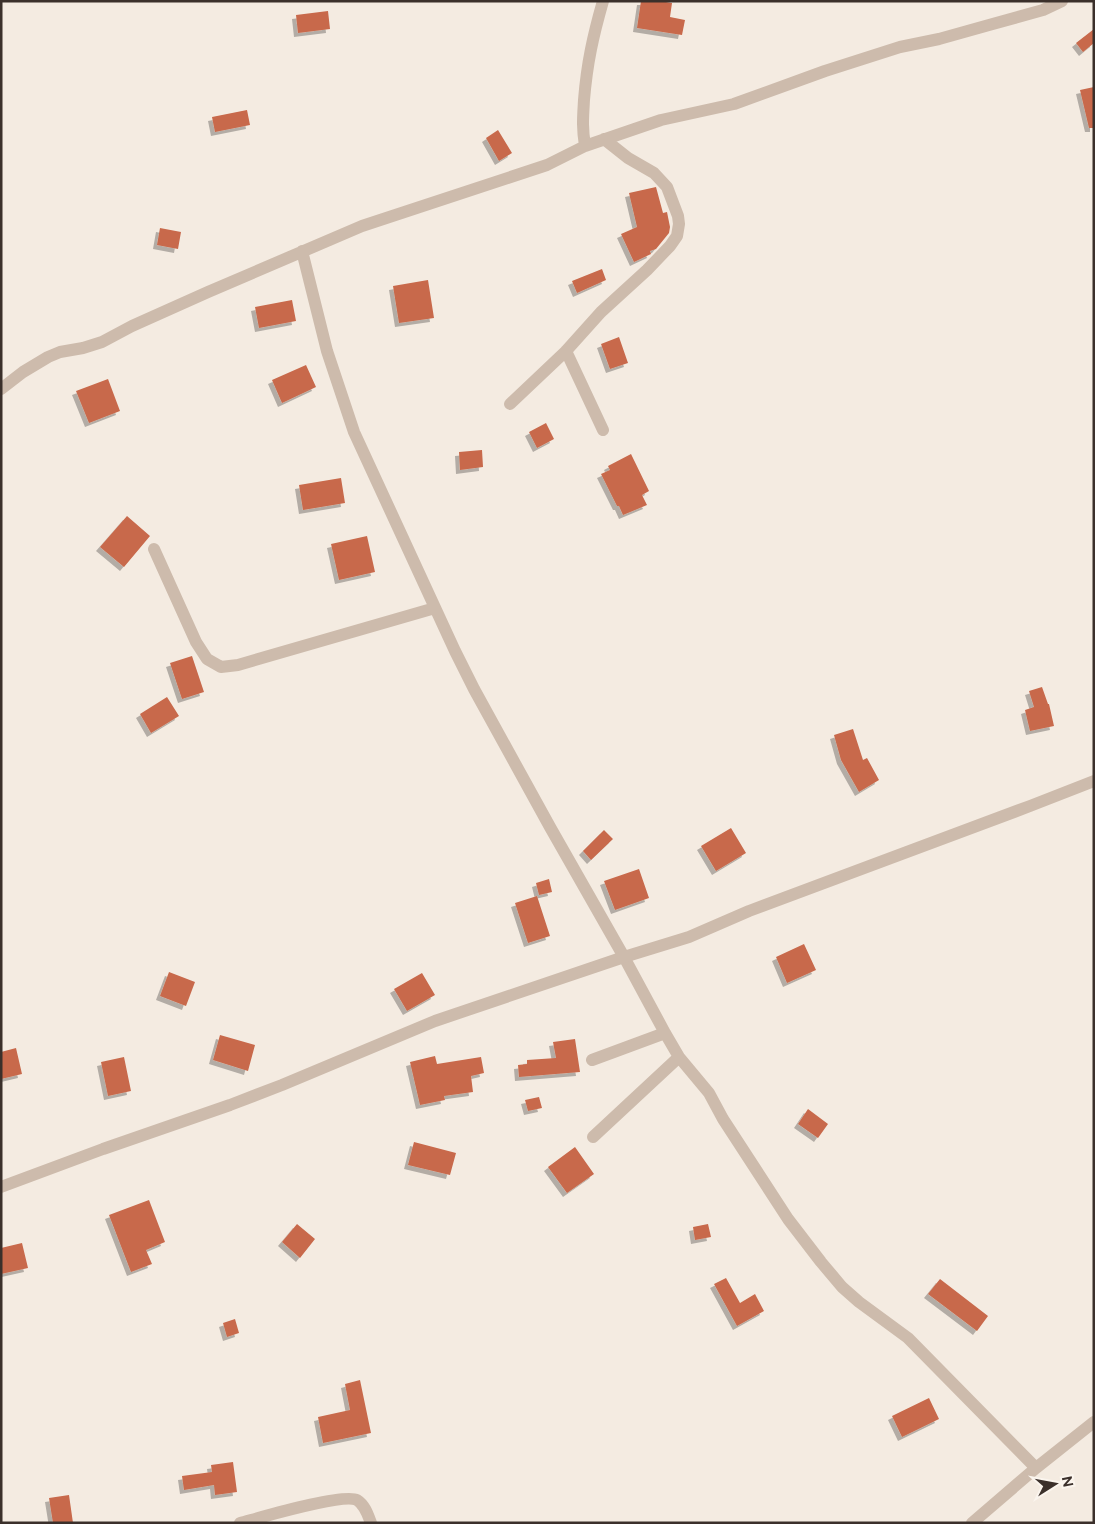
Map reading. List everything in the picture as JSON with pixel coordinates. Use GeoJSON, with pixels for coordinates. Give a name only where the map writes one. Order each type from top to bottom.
{"type":"FeatureCollection","features":[{"type":"Feature","properties":{"kind":"street"},"geometry":{"type":"LineString","coordinates":[[585,146],[582,128],[586,74],[591,44],[603,1]]}},
{"type":"Feature","properties":{"kind":"street"},"geometry":{"type":"LineString","coordinates":[[1,388],[48,357],[60,352],[102,342],[208,292],[362,226],[547,165],[585,146],[661,120],[734,104],[825,71],[900,47],[939,39],[1043,10],[1062,1]]}},
{"type":"Feature","properties":{"kind":"street"},"geometry":{"type":"LineString","coordinates":[[510,404],[566,351],[601,312],[670,246],[677,236],[680,224],[667,187],[654,173],[628,158],[604,140]]}},
{"type":"Feature","properties":{"kind":"street"},"geometry":{"type":"LineString","coordinates":[[302,252],[326,351],[354,432],[435,608],[474,689],[665,1034],[679,1057],[709,1093],[723,1119],[788,1219],[842,1287],[908,1338],[1036,1468]]}},
{"type":"Feature","properties":{"kind":"street"},"geometry":{"type":"LineString","coordinates":[[566,351],[603,430]]}},
{"type":"Feature","properties":{"kind":"street"},"geometry":{"type":"LineString","coordinates":[[154,549],[196,642],[207,659],[221,667],[238,665],[435,608]]}},
{"type":"Feature","properties":{"kind":"street"},"geometry":{"type":"LineString","coordinates":[[1,1187],[282,1086],[436,1021],[624,957],[689,937],[749,911],[1094,781]]}},
{"type":"Feature","properties":{"kind":"street"},"geometry":{"type":"LineString","coordinates":[[592,1060],[665,1034]]}},
{"type":"Feature","properties":{"kind":"street"},"geometry":{"type":"LineString","coordinates":[[593,1137],[679,1057]]}},
{"type":"Feature","properties":{"kind":"street"},"geometry":{"type":"LineString","coordinates":[[972,1523],[1036,1468],[1094,1422]]}},
{"type":"Feature","properties":{"kind":"street"},"geometry":{"type":"LineString","coordinates":[[240,1523],[328,1501],[348,1498],[357,1500],[365,1508],[372,1523]]}},
{"type":"Feature","properties":{"kind":"building"},"geometry":{"type":"Polygon","coordinates":[[[641,1],[672,3],[670,17],[685,20],[682,35],[637,28],[641,1]]]}},
{"type":"Feature","properties":{"kind":"building"},"geometry":{"type":"Polygon","coordinates":[[[328,11],[330,29],[298,33],[296,15],[328,11]]]}},
{"type":"Feature","properties":{"kind":"building"},"geometry":{"type":"Polygon","coordinates":[[[1094,29],[1094,43],[1083,52],[1076,43],[1094,29]]]}},
{"type":"Feature","properties":{"kind":"building"},"geometry":{"type":"Polygon","coordinates":[[[1094,87],[1094,128],[1089,128],[1080,90],[1094,87]]]}},
{"type":"Feature","properties":{"kind":"building"},"geometry":{"type":"Polygon","coordinates":[[[247,110],[250,125],[215,132],[212,117],[247,110]]]}},
{"type":"Feature","properties":{"kind":"building"},"geometry":{"type":"Polygon","coordinates":[[[498,130],[512,153],[499,161],[486,138],[498,130]]]}},
{"type":"Feature","properties":{"kind":"building"},"geometry":{"type":"Polygon","coordinates":[[[656,187],[663,213],[667,212],[670,227],[669,233],[656,249],[650,251],[651,254],[634,262],[621,234],[637,227],[629,193],[656,187]]]}},
{"type":"Feature","properties":{"kind":"building"},"geometry":{"type":"Polygon","coordinates":[[[160,228],[181,232],[178,249],[157,245],[160,228]]]}},
{"type":"Feature","properties":{"kind":"building"},"geometry":{"type":"Polygon","coordinates":[[[602,269],[606,280],[577,293],[572,281],[602,269]]]}},
{"type":"Feature","properties":{"kind":"building"},"geometry":{"type":"Polygon","coordinates":[[[428,280],[434,318],[399,323],[393,286],[428,280]]]}},
{"type":"Feature","properties":{"kind":"building"},"geometry":{"type":"Polygon","coordinates":[[[292,300],[296,321],[259,328],[255,307],[292,300]]]}},
{"type":"Feature","properties":{"kind":"building"},"geometry":{"type":"Polygon","coordinates":[[[619,337],[628,363],[610,369],[601,344],[619,337]]]}},
{"type":"Feature","properties":{"kind":"building"},"geometry":{"type":"Polygon","coordinates":[[[306,365],[316,387],[282,403],[272,380],[306,365]]]}},
{"type":"Feature","properties":{"kind":"building"},"geometry":{"type":"Polygon","coordinates":[[[108,379],[120,411],[89,423],[76,391],[108,379]]]}},
{"type":"Feature","properties":{"kind":"building"},"geometry":{"type":"Polygon","coordinates":[[[546,423],[554,439],[537,448],[529,432],[546,423]]]}},
{"type":"Feature","properties":{"kind":"building"},"geometry":{"type":"Polygon","coordinates":[[[482,450],[483,467],[460,470],[459,452],[482,450]]]}},
{"type":"Feature","properties":{"kind":"building"},"geometry":{"type":"Polygon","coordinates":[[[631,454],[649,491],[642,495],[647,505],[623,515],[601,474],[610,470],[608,466],[631,454]]]}},
{"type":"Feature","properties":{"kind":"building"},"geometry":{"type":"Polygon","coordinates":[[[341,478],[345,503],[303,510],[299,485],[341,478]]]}},
{"type":"Feature","properties":{"kind":"building"},"geometry":{"type":"Polygon","coordinates":[[[127,516],[150,536],[124,567],[100,547],[127,516]]]}},
{"type":"Feature","properties":{"kind":"building"},"geometry":{"type":"Polygon","coordinates":[[[367,536],[375,572],[339,580],[331,544],[367,536]]]}},
{"type":"Feature","properties":{"kind":"building"},"geometry":{"type":"Polygon","coordinates":[[[192,656],[204,692],[182,699],[170,663],[192,656]]]}},
{"type":"Feature","properties":{"kind":"building"},"geometry":{"type":"Polygon","coordinates":[[[1042,687],[1049,704],[1054,726],[1030,731],[1025,710],[1034,707],[1029,691],[1042,687]]]}},
{"type":"Feature","properties":{"kind":"building"},"geometry":{"type":"Polygon","coordinates":[[[167,697],[179,716],[151,733],[140,714],[167,697]]]}},
{"type":"Feature","properties":{"kind":"building"},"geometry":{"type":"Polygon","coordinates":[[[853,729],[863,760],[867,758],[879,780],[859,792],[841,760],[834,735],[853,729]]]}},
{"type":"Feature","properties":{"kind":"building"},"geometry":{"type":"Polygon","coordinates":[[[731,828],[746,853],[716,871],[701,846],[731,828]]]}},
{"type":"Feature","properties":{"kind":"building"},"geometry":{"type":"Polygon","coordinates":[[[604,830],[613,839],[591,860],[583,851],[604,830]]]}},
{"type":"Feature","properties":{"kind":"building"},"geometry":{"type":"Polygon","coordinates":[[[639,869],[649,898],[615,910],[604,881],[639,869]]]}},
{"type":"Feature","properties":{"kind":"building"},"geometry":{"type":"Polygon","coordinates":[[[549,879],[552,892],[539,895],[536,883],[549,879]]]}},
{"type":"Feature","properties":{"kind":"building"},"geometry":{"type":"Polygon","coordinates":[[[537,896],[550,936],[528,943],[515,903],[537,896]]]}},
{"type":"Feature","properties":{"kind":"building"},"geometry":{"type":"Polygon","coordinates":[[[804,944],[816,970],[787,983],[776,957],[804,944]]]}},
{"type":"Feature","properties":{"kind":"building"},"geometry":{"type":"Polygon","coordinates":[[[169,972],[195,982],[186,1006],[160,996],[169,972]]]}},
{"type":"Feature","properties":{"kind":"building"},"geometry":{"type":"Polygon","coordinates":[[[422,973],[435,995],[407,1011],[394,989],[422,973]]]}},
{"type":"Feature","properties":{"kind":"building"},"geometry":{"type":"Polygon","coordinates":[[[220,1035],[255,1045],[248,1071],[213,1060],[220,1035]]]}},
{"type":"Feature","properties":{"kind":"building"},"geometry":{"type":"Polygon","coordinates":[[[575,1039],[580,1072],[519,1077],[518,1065],[527,1064],[527,1060],[556,1058],[553,1042],[575,1039]]]}},
{"type":"Feature","properties":{"kind":"building"},"geometry":{"type":"Polygon","coordinates":[[[16,1048],[22,1074],[1,1079],[1,1052],[16,1048]]]}},
{"type":"Feature","properties":{"kind":"building"},"geometry":{"type":"Polygon","coordinates":[[[435,1056],[437,1064],[481,1057],[484,1073],[471,1076],[473,1092],[444,1096],[445,1100],[420,1105],[410,1062],[435,1056]]]}},
{"type":"Feature","properties":{"kind":"building"},"geometry":{"type":"Polygon","coordinates":[[[124,1057],[131,1091],[108,1096],[101,1062],[124,1057]]]}},
{"type":"Feature","properties":{"kind":"building"},"geometry":{"type":"Polygon","coordinates":[[[539,1097],[542,1108],[528,1111],[525,1100],[539,1097]]]}},
{"type":"Feature","properties":{"kind":"building"},"geometry":{"type":"Polygon","coordinates":[[[808,1109],[828,1124],[818,1138],[798,1124],[808,1109]]]}},
{"type":"Feature","properties":{"kind":"building"},"geometry":{"type":"Polygon","coordinates":[[[414,1142],[456,1153],[450,1175],[408,1165],[414,1142]]]}},
{"type":"Feature","properties":{"kind":"building"},"geometry":{"type":"Polygon","coordinates":[[[575,1147],[594,1174],[567,1193],[548,1167],[575,1147]]]}},
{"type":"Feature","properties":{"kind":"building"},"geometry":{"type":"Polygon","coordinates":[[[149,1200],[165,1242],[146,1250],[152,1264],[131,1272],[109,1215],[149,1200]]]}},
{"type":"Feature","properties":{"kind":"building"},"geometry":{"type":"Polygon","coordinates":[[[297,1224],[315,1239],[300,1258],[282,1242],[297,1224]]]}},
{"type":"Feature","properties":{"kind":"building"},"geometry":{"type":"Polygon","coordinates":[[[708,1224],[711,1237],[695,1240],[693,1227],[708,1224]]]}},
{"type":"Feature","properties":{"kind":"building"},"geometry":{"type":"Polygon","coordinates":[[[22,1243],[28,1268],[1,1274],[1,1248],[22,1243]]]}},
{"type":"Feature","properties":{"kind":"building"},"geometry":{"type":"Polygon","coordinates":[[[726,1278],[740,1303],[755,1294],[764,1311],[737,1326],[714,1284],[726,1278]]]}},
{"type":"Feature","properties":{"kind":"building"},"geometry":{"type":"Polygon","coordinates":[[[940,1279],[988,1316],[977,1331],[928,1294],[940,1279]]]}},
{"type":"Feature","properties":{"kind":"building"},"geometry":{"type":"Polygon","coordinates":[[[235,1319],[239,1333],[227,1337],[223,1323],[235,1319]]]}},
{"type":"Feature","properties":{"kind":"building"},"geometry":{"type":"Polygon","coordinates":[[[360,1380],[371,1433],[323,1443],[318,1417],[350,1410],[345,1384],[360,1380]]]}},
{"type":"Feature","properties":{"kind":"building"},"geometry":{"type":"Polygon","coordinates":[[[929,1398],[939,1419],[902,1437],[892,1416],[929,1398]]]}},
{"type":"Feature","properties":{"kind":"building"},"geometry":{"type":"Polygon","coordinates":[[[233,1462],[237,1492],[215,1495],[214,1485],[184,1490],[182,1476],[212,1472],[211,1465],[233,1462]]]}},
{"type":"Feature","properties":{"kind":"building"},"geometry":{"type":"Polygon","coordinates":[[[69,1495],[73,1523],[53,1523],[49,1498],[69,1495]]]}}]}
